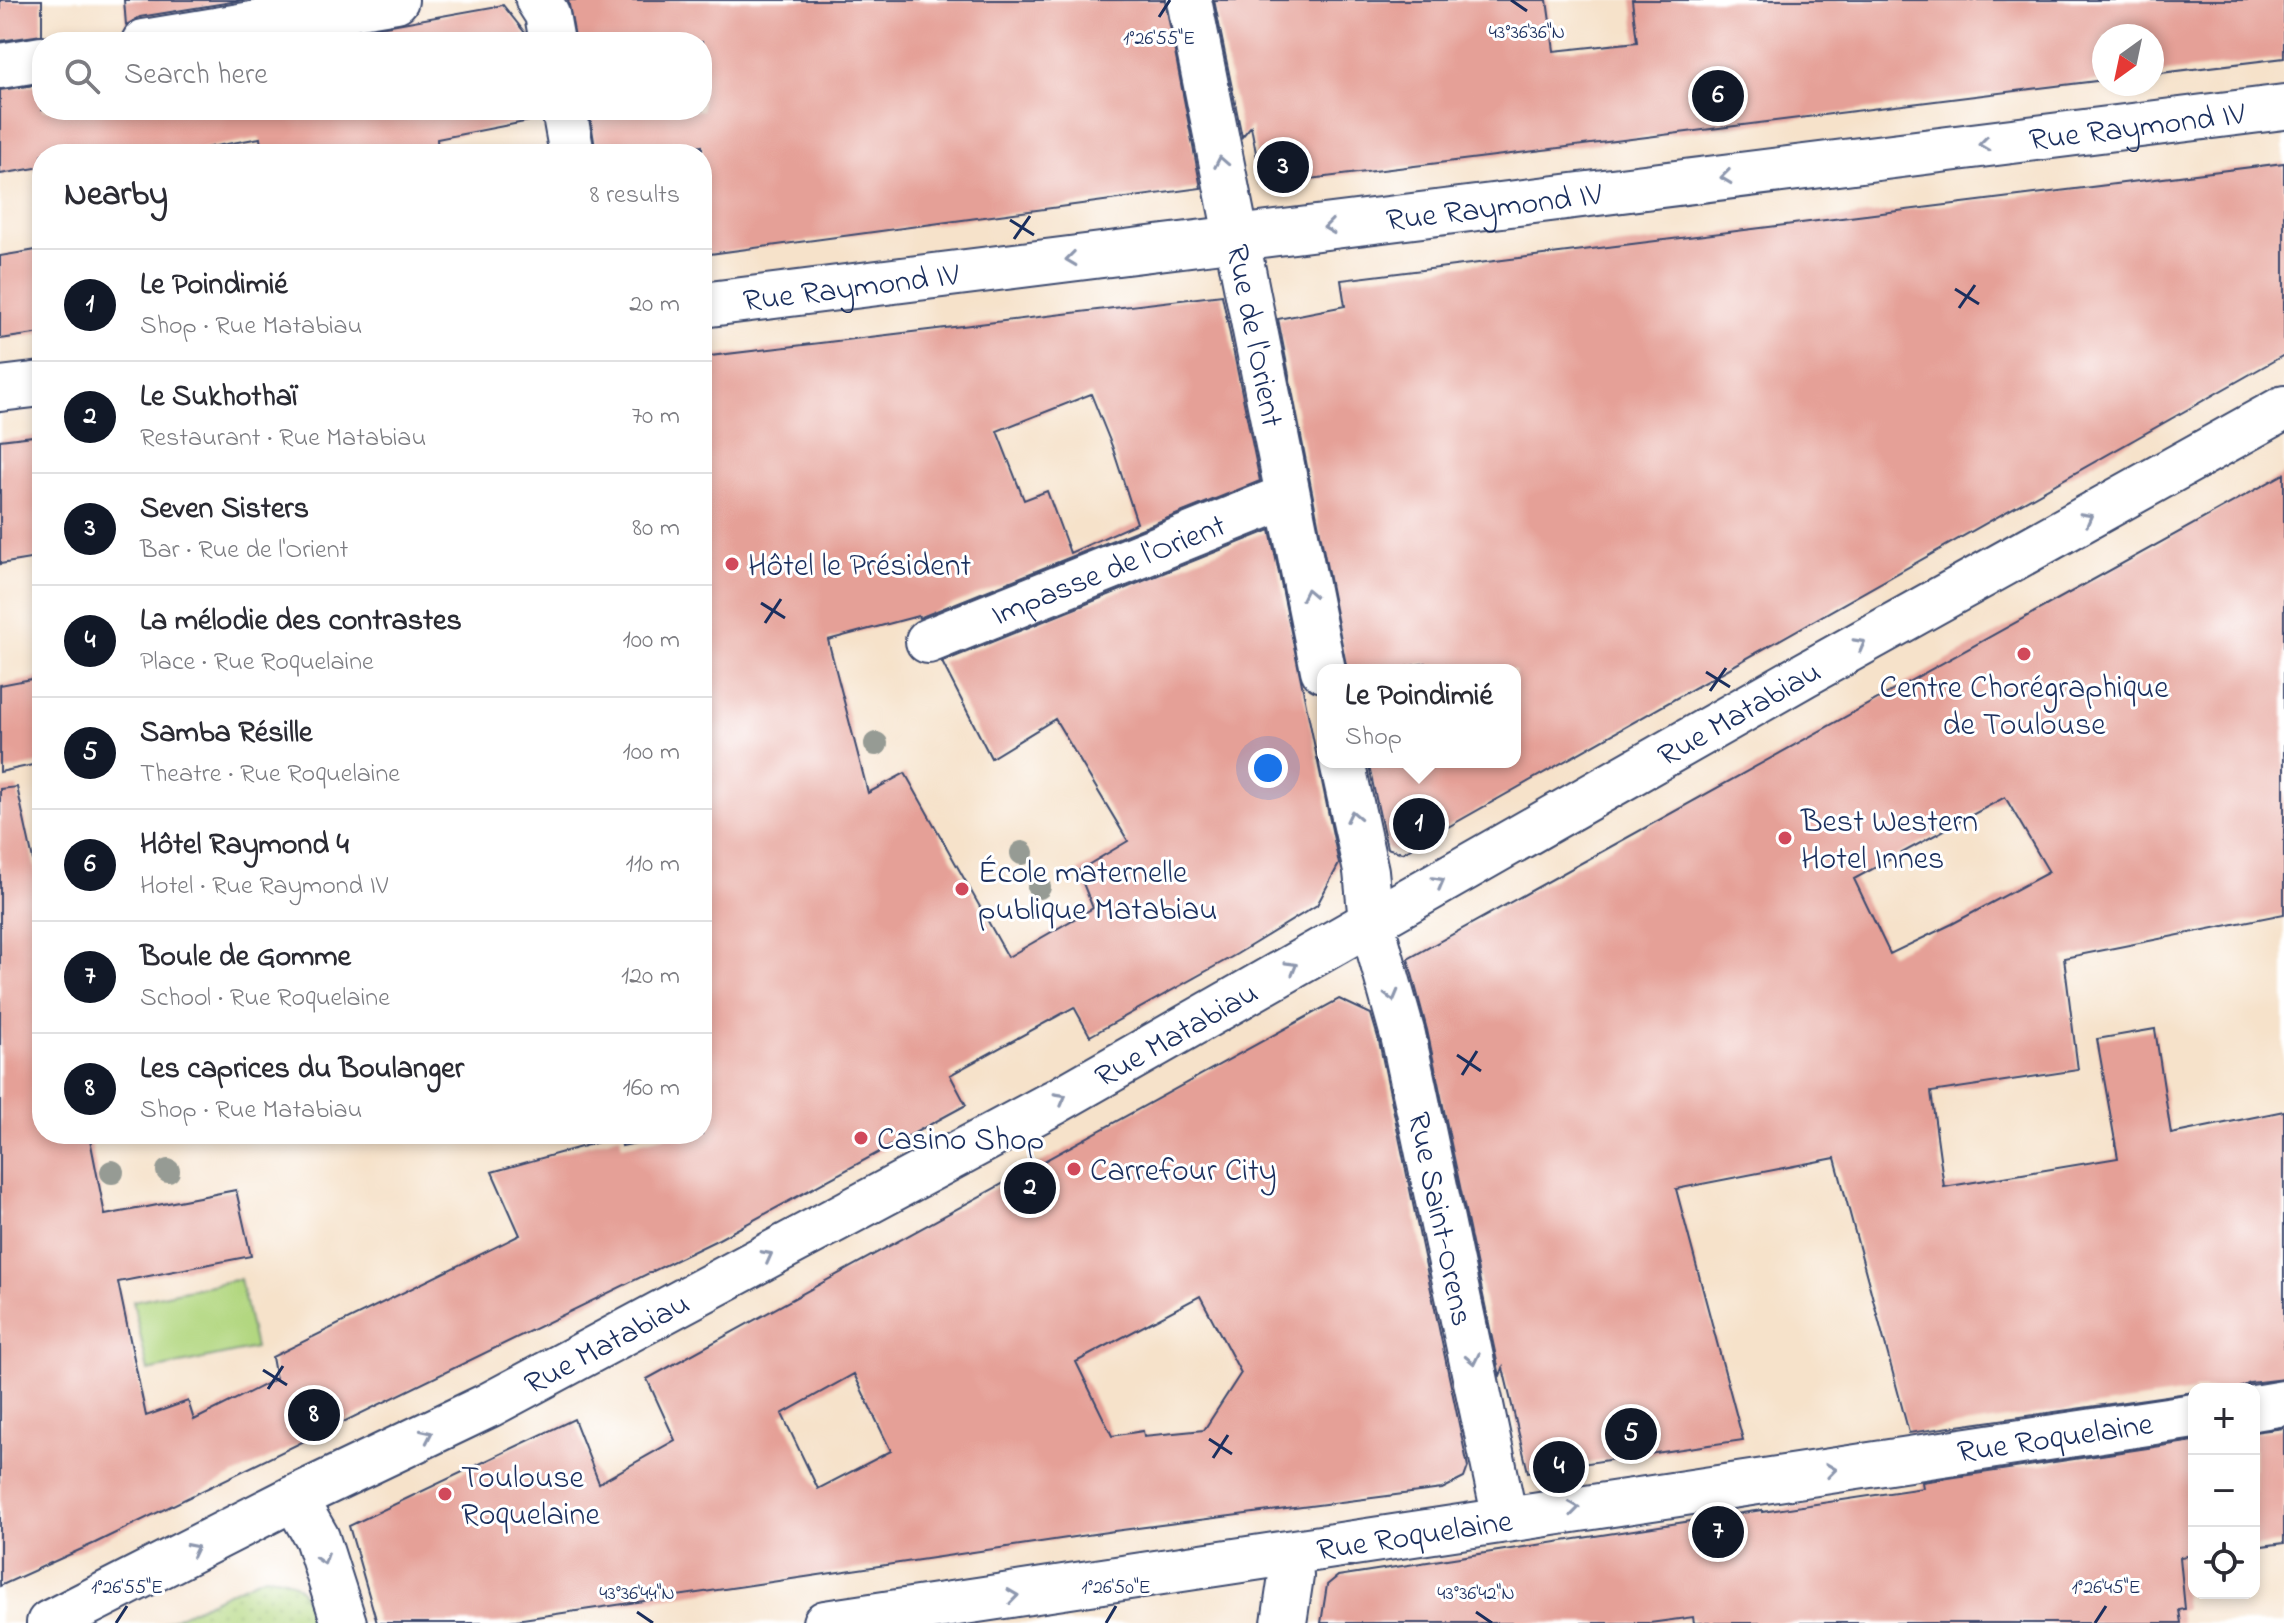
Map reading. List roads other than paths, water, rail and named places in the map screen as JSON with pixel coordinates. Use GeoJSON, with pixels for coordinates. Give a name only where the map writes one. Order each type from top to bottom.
{"type":"FeatureCollection","features":[{"type":"Feature","properties":{"kind":"street"},"geometry":{"type":"LineString","coordinates":[[204,32],[396,0]]}},
{"type":"Feature","properties":{"kind":"street"},"geometry":{"type":"LineString","coordinates":[[538,0],[547,14],[550,32]]}},
{"type":"Feature","properties":{"kind":"street","name":"Rue de l'Orient"},"geometry":{"type":"LineString","coordinates":[[1189,0],[1322,664]]}},
{"type":"Feature","properties":{"kind":"street"},"geometry":{"type":"LineString","coordinates":[[0,66],[32,61]]}},
{"type":"Feature","properties":{"kind":"street","name":"Rue Raymond IV"},"geometry":{"type":"LineString","coordinates":[[712,304],[2284,107]]}},
{"type":"Feature","properties":{"kind":"street"},"geometry":{"type":"LineString","coordinates":[[566,120],[570,144]]}},
{"type":"Feature","properties":{"kind":"street"},"geometry":{"type":"LineString","coordinates":[[0,389],[32,385]]}},
{"type":"Feature","properties":{"kind":"street","name":"Rue Matabiau"},"geometry":{"type":"LineString","coordinates":[[49,1623],[294,1498],[489,1405],[1055,1102],[2284,408]]}},
{"type":"Feature","properties":{"kind":"street","name":"Impasse de l'Orient"},"geometry":{"type":"LineString","coordinates":[[928,641],[1288,498]]}},
{"type":"Feature","properties":{"kind":"street"},"geometry":{"type":"LineString","coordinates":[[1343,768],[1366,871],[1371,921]]}},
{"type":"Feature","properties":{"kind":"street","name":"Rue Saint-Orens"},"geometry":{"type":"LineString","coordinates":[[1371,921],[1403,1035],[1505,1519]]}},
{"type":"Feature","properties":{"kind":"street"},"geometry":{"type":"LineString","coordinates":[[2260,1407],[2284,1403]]}},
{"type":"Feature","properties":{"kind":"street","name":"Rue Roquelaine"},"geometry":{"type":"LineString","coordinates":[[825,1623],[2188,1417]]}},
{"type":"Feature","properties":{"kind":"street"},"geometry":{"type":"LineString","coordinates":[[294,1498],[317,1538],[344,1623]]}},
{"type":"Feature","properties":{"kind":"street"},"geometry":{"type":"LineString","coordinates":[[1284,1623],[1291,1576],[1289,1555]]}},
{"type":"Feature","properties":{"kind":"place","name":"Hôtel Raymond 4"},"geometry":{"type":"Point","coordinates":[1718,96]}},
{"type":"Feature","properties":{"kind":"place","name":"Seven Sisters"},"geometry":{"type":"Point","coordinates":[1283,167]}},
{"type":"Feature","properties":{"kind":"place","name":"Hôtel le Président"},"geometry":{"type":"Point","coordinates":[732,564]}},
{"type":"Feature","properties":{"kind":"place","name":"Centre Chorégraphique de Toulouse"},"geometry":{"type":"Point","coordinates":[2024,654]}},
{"type":"Feature","properties":{"kind":"place","name":"Le Poindimié"},"geometry":{"type":"Point","coordinates":[1419,824]}},
{"type":"Feature","properties":{"kind":"place","name":"Best Western Hotel Innes"},"geometry":{"type":"Point","coordinates":[1785,838]}},
{"type":"Feature","properties":{"kind":"place","name":"École maternelle publique Matabiau"},"geometry":{"type":"Point","coordinates":[962,889]}},
{"type":"Feature","properties":{"kind":"place","name":"Casino Shop"},"geometry":{"type":"Point","coordinates":[861,1138]}},
{"type":"Feature","properties":{"kind":"place","name":"Carrefour City"},"geometry":{"type":"Point","coordinates":[1074,1169]}},
{"type":"Feature","properties":{"kind":"place","name":"Le Sukhothaï"},"geometry":{"type":"Point","coordinates":[1030,1188]}},
{"type":"Feature","properties":{"kind":"place","name":"Les caprices du Boulanger"},"geometry":{"type":"Point","coordinates":[314,1415]}},
{"type":"Feature","properties":{"kind":"place","name":"Samba Résille"},"geometry":{"type":"Point","coordinates":[1631,1434]}},
{"type":"Feature","properties":{"kind":"place","name":"La mélodie des contrastes"},"geometry":{"type":"Point","coordinates":[1559,1467]}},
{"type":"Feature","properties":{"kind":"place","name":"Toulouse Roquelaine"},"geometry":{"type":"Point","coordinates":[445,1494]}},
{"type":"Feature","properties":{"kind":"place","name":"Boule de Gomme"},"geometry":{"type":"Point","coordinates":[1718,1532]}}]}
